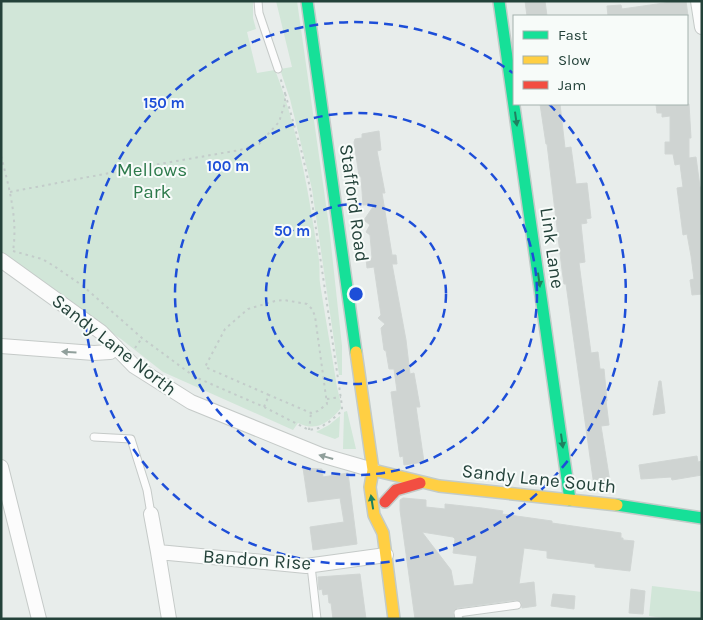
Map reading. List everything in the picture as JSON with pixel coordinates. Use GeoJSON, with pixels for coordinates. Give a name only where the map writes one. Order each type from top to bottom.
{"type":"FeatureCollection","features":[{"type":"Feature","properties":{"kind":"main road","name":"Stafford Road"},"geometry":{"type":"LineString","coordinates":[[307,1],[373,470],[370,487],[374,516],[383,533]]}},
{"type":"Feature","properties":{"kind":"main road","name":"Link Lane"},"geometry":{"type":"LineString","coordinates":[[499,1],[513,99]]}},
{"type":"Feature","properties":{"kind":"main road","name":"Link Lane"},"geometry":{"type":"LineString","coordinates":[[514,105],[570,500]]}},
{"type":"Feature","properties":{"kind":"main road","name":"Stafford Road"},"geometry":{"type":"LineString","coordinates":[[373,470],[382,484],[386,510],[383,533],[394,619]]}},
{"type":"Feature","properties":{"kind":"main road","name":"Sandy Lane South"},"geometry":{"type":"LineString","coordinates":[[373,470],[421,483],[673,512],[702,518]]}},
{"type":"Feature","properties":{"kind":"main road"},"geometry":{"type":"LineString","coordinates":[[386,510],[392,492],[396,488],[421,483]]}},
{"type":"Feature","properties":{"kind":"street"},"geometry":{"type":"LineString","coordinates":[[698,1],[702,27]]}},
{"type":"Feature","properties":{"kind":"street","name":"Sandy Lane North"},"geometry":{"type":"LineString","coordinates":[[5,263],[101,332],[126,359],[191,402],[296,446],[373,470]]}},
{"type":"Feature","properties":{"kind":"street"},"geometry":{"type":"LineString","coordinates":[[1,346],[94,354],[110,352],[116,347]]}},
{"type":"Feature","properties":{"kind":"street"},"geometry":{"type":"LineString","coordinates":[[1,467],[40,619]]}},
{"type":"Feature","properties":{"kind":"street"},"geometry":{"type":"LineString","coordinates":[[150,514],[170,619]]}},
{"type":"Feature","properties":{"kind":"street","name":"Bandon Rise"},"geometry":{"type":"LineString","coordinates":[[158,552],[311,566],[386,555]]}},
{"type":"Feature","properties":{"kind":"lane"},"geometry":{"type":"LineString","coordinates":[[258,1],[259,13],[278,69]]}},
{"type":"Feature","properties":{"kind":"lane"},"geometry":{"type":"LineString","coordinates":[[94,437],[132,439],[147,490],[150,514]]}},
{"type":"Feature","properties":{"kind":"lane"},"geometry":{"type":"LineString","coordinates":[[311,566],[317,619]]}},
{"type":"Feature","properties":{"kind":"lane"},"geometry":{"type":"LineString","coordinates":[[459,619],[458,613],[517,605]]}},
{"type":"Feature","properties":{"kind":"path"},"geometry":{"type":"LineString","coordinates":[[13,251],[42,259],[83,286],[142,338],[195,377],[264,407],[308,430],[319,428],[329,422],[342,411],[341,397],[310,188],[278,69]]}},
{"type":"Feature","properties":{"kind":"path"},"geometry":{"type":"LineString","coordinates":[[10,192],[240,150],[259,144],[279,122],[285,103],[285,93]]}},
{"type":"Feature","properties":{"kind":"path"},"geometry":{"type":"LineString","coordinates":[[1,156],[10,192],[16,230],[13,251],[5,263]]}},
{"type":"Feature","properties":{"kind":"path"},"geometry":{"type":"LineString","coordinates":[[284,300],[307,304],[315,316],[327,404],[324,408],[311,413],[269,395],[205,367],[221,334],[239,315],[254,306],[284,300]]}},
{"type":"Feature","properties":{"kind":"path"},"geometry":{"type":"LineString","coordinates":[[264,407],[269,395]]}},
{"type":"Feature","properties":{"kind":"path"},"geometry":{"type":"LineString","coordinates":[[327,399],[341,397]]}},
{"type":"Feature","properties":{"kind":"path"},"geometry":{"type":"LineString","coordinates":[[308,430],[311,413]]}},
{"type":"Feature","properties":{"kind":"green space","name":"Mellows Park"},"geometry":{"type":"Polygon","coordinates":[[[1,1],[253,1],[253,18],[256,29],[247,32],[257,73],[275,70],[291,116],[307,188],[319,260],[322,295],[341,405],[341,408],[327,422],[311,427],[298,423],[293,430],[163,372],[121,339],[1,260],[1,1]]]}},
{"type":"Feature","properties":{"kind":"green space"},"geometry":{"type":"Polygon","coordinates":[[[276,1],[297,1],[329,226],[342,346],[342,375],[339,375],[312,189],[290,99],[280,69],[292,67],[276,1]]]}},
{"type":"Feature","properties":{"kind":"green space"},"geometry":{"type":"Polygon","coordinates":[[[347,411],[356,449],[343,449],[344,412],[347,411]]]}},
{"type":"Feature","properties":{"kind":"green space"},"geometry":{"type":"Polygon","coordinates":[[[340,416],[339,437],[335,439],[316,432],[329,425],[340,416]]]}},
{"type":"Feature","properties":{"kind":"green space"},"geometry":{"type":"Polygon","coordinates":[[[652,586],[702,592],[702,619],[670,619],[649,616],[652,586]]]}},
{"type":"Feature","properties":{"kind":"building"},"geometry":{"type":"Polygon","coordinates":[[[525,1],[545,1],[547,15],[527,15],[525,1]]]}},
{"type":"Feature","properties":{"kind":"building"},"geometry":{"type":"Polygon","coordinates":[[[686,1],[688,15],[608,15],[607,6],[621,5],[622,9],[686,1]]]}},
{"type":"Feature","properties":{"kind":"building"},"geometry":{"type":"Polygon","coordinates":[[[689,104],[691,138],[689,138],[689,158],[696,157],[700,187],[702,187],[702,294],[692,295],[690,280],[694,279],[691,256],[687,234],[683,235],[677,188],[683,187],[680,164],[675,165],[673,154],[665,154],[665,142],[670,142],[670,116],[662,117],[662,113],[657,113],[656,105],[689,104]]]}},
{"type":"Feature","properties":{"kind":"building"},"geometry":{"type":"Polygon","coordinates":[[[540,105],[560,105],[565,148],[571,147],[576,184],[587,183],[591,218],[586,219],[587,223],[581,224],[585,262],[579,263],[591,353],[598,352],[600,369],[604,369],[609,425],[601,426],[610,482],[605,483],[605,488],[594,486],[566,284],[564,284],[562,270],[540,105]]]}},
{"type":"Feature","properties":{"kind":"building"},"geometry":{"type":"Polygon","coordinates":[[[379,131],[381,150],[377,151],[385,193],[382,193],[392,255],[396,255],[397,264],[392,264],[406,340],[410,374],[414,373],[420,407],[416,407],[424,462],[404,465],[403,456],[400,457],[391,392],[397,391],[394,369],[389,369],[386,351],[384,350],[381,328],[385,324],[378,318],[381,315],[374,267],[367,268],[366,259],[372,258],[370,235],[366,232],[370,225],[364,220],[375,204],[363,205],[361,177],[359,176],[354,142],[355,139],[362,138],[362,134],[379,131]]]}},
{"type":"Feature","properties":{"kind":"building"},"geometry":{"type":"Polygon","coordinates":[[[659,381],[661,381],[665,413],[653,415],[659,381]]]}},
{"type":"Feature","properties":{"kind":"building"},"geometry":{"type":"Polygon","coordinates":[[[697,456],[698,462],[702,461],[702,475],[672,480],[671,477],[641,479],[639,465],[697,456]]]}},
{"type":"Feature","properties":{"kind":"building"},"geometry":{"type":"Polygon","coordinates":[[[303,468],[322,469],[323,477],[348,473],[357,544],[313,550],[310,527],[344,522],[340,498],[308,502],[303,468]]]}},
{"type":"Feature","properties":{"kind":"building"},"geometry":{"type":"Polygon","coordinates":[[[403,498],[426,500],[426,507],[445,509],[445,504],[503,511],[502,514],[621,533],[623,540],[634,541],[630,571],[547,558],[547,551],[524,548],[519,584],[534,582],[536,606],[522,608],[521,602],[516,600],[457,608],[453,612],[454,619],[415,619],[400,500],[403,498]],[[422,532],[451,570],[454,586],[473,584],[477,556],[453,553],[455,539],[453,537],[422,532]]]}},
{"type":"Feature","properties":{"kind":"building"},"geometry":{"type":"Polygon","coordinates":[[[360,574],[366,619],[333,619],[328,594],[323,595],[322,589],[319,590],[318,577],[360,574]]]}},
{"type":"Feature","properties":{"kind":"building"},"geometry":{"type":"Polygon","coordinates":[[[631,589],[645,591],[643,614],[629,613],[631,589]]]}},
{"type":"Feature","properties":{"kind":"building"},"geometry":{"type":"Polygon","coordinates":[[[553,594],[575,596],[574,609],[551,606],[553,594]]]}},
{"type":"Feature","properties":{"kind":"traffic: fast"},"geometry":{"type":"LineString","coordinates":[[307,1],[356,352]]}},
{"type":"Feature","properties":{"kind":"traffic: fast"},"geometry":{"type":"LineString","coordinates":[[499,1],[513,99]]}},
{"type":"Feature","properties":{"kind":"traffic: fast"},"geometry":{"type":"LineString","coordinates":[[514,105],[570,500]]}},
{"type":"Feature","properties":{"kind":"traffic: fast"},"geometry":{"type":"LineString","coordinates":[[617,505],[702,518]]}},
{"type":"Feature","properties":{"kind":"traffic: slow"},"geometry":{"type":"LineString","coordinates":[[356,352],[373,470],[370,487],[374,515],[383,533],[394,619]]}},
{"type":"Feature","properties":{"kind":"traffic: slow"},"geometry":{"type":"LineString","coordinates":[[373,470],[439,486],[617,505]]}},
{"type":"Feature","properties":{"kind":"traffic: jam"},"geometry":{"type":"LineString","coordinates":[[385,502],[396,490],[420,483]]}}]}
